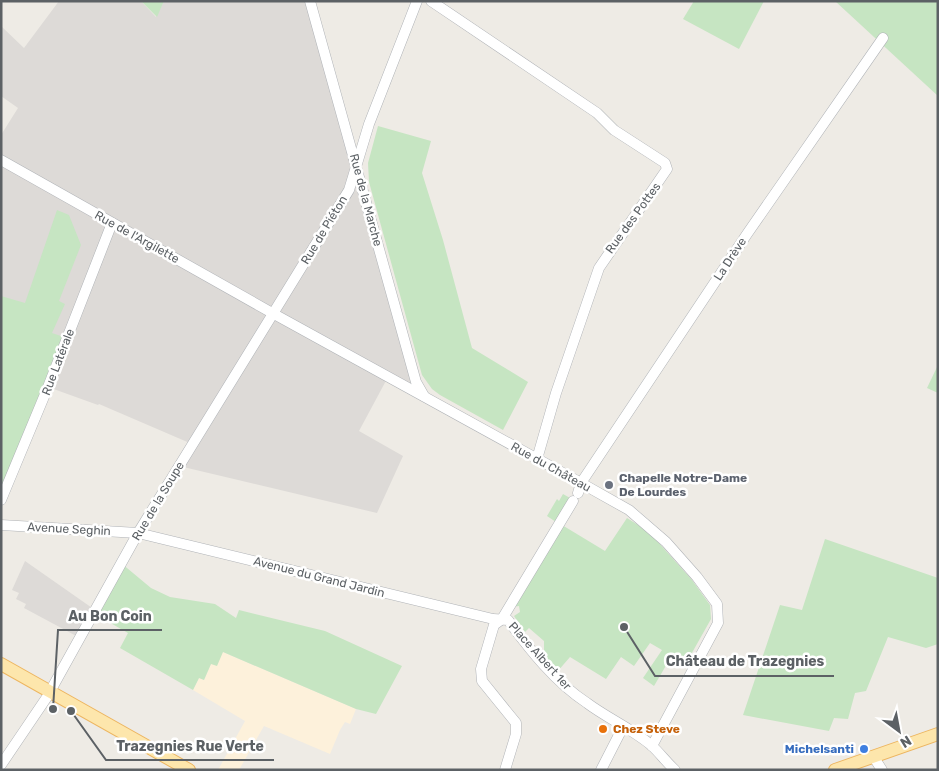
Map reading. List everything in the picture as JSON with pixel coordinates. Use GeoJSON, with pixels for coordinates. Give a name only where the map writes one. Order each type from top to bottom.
{"type":"FeatureCollection","features":[{"type":"Feature","properties":{"kind":"main road"},"geometry":{"type":"LineString","coordinates":[[1,664],[189,770]]}},
{"type":"Feature","properties":{"kind":"main road"},"geometry":{"type":"LineString","coordinates":[[835,770],[938,734]]}},
{"type":"Feature","properties":{"kind":"street","name":"Rue de la Marche"},"geometry":{"type":"LineString","coordinates":[[310,1],[416,382],[425,397]]}},
{"type":"Feature","properties":{"kind":"street","name":"Rue de Piéton"},"geometry":{"type":"LineString","coordinates":[[274,314],[348,190],[369,124],[417,1]]}},
{"type":"Feature","properties":{"kind":"street","name":"Rue des Pottes"},"geometry":{"type":"LineString","coordinates":[[430,1],[597,113],[614,130],[665,163],[667,169],[599,268],[556,393],[537,459]]}},
{"type":"Feature","properties":{"kind":"street","name":"La Drève"},"geometry":{"type":"LineString","coordinates":[[505,770],[516,734],[516,723],[482,681],[480,669],[494,625],[502,619],[577,492],[747,234],[883,38]]}},
{"type":"Feature","properties":{"kind":"street","name":"Rue de l'Argilette"},"geometry":{"type":"LineString","coordinates":[[1,160],[274,314]]}},
{"type":"Feature","properties":{"kind":"street","name":"Rue Latérale"},"geometry":{"type":"LineString","coordinates":[[1,500],[48,387],[112,223]]}},
{"type":"Feature","properties":{"kind":"street","name":"Rue du Château"},"geometry":{"type":"LineString","coordinates":[[274,314],[537,459],[577,492],[629,510],[644,522],[681,559],[717,604],[718,623],[709,643],[652,746]]}},
{"type":"Feature","properties":{"kind":"street","name":"Rue de la Soupe"},"geometry":{"type":"LineString","coordinates":[[1,765],[50,692],[138,533],[274,314]]}},
{"type":"Feature","properties":{"kind":"street","name":"Avenue Seghin"},"geometry":{"type":"LineString","coordinates":[[1,525],[138,533]]}},
{"type":"Feature","properties":{"kind":"street","name":"Avenue du Grand Jardin"},"geometry":{"type":"LineString","coordinates":[[138,533],[493,619],[502,619]]}},
{"type":"Feature","properties":{"kind":"street","name":"Place Albert 1er"},"geometry":{"type":"LineString","coordinates":[[502,619],[508,620],[560,682],[585,702],[652,746],[663,766],[675,770]]}},
{"type":"Feature","properties":{"kind":"street"},"geometry":{"type":"LineString","coordinates":[[601,770],[622,727]]}},
{"type":"Feature","properties":{"kind":"street"},"geometry":{"type":"LineString","coordinates":[[873,756],[882,770]]}},
{"type":"Feature","properties":{"kind":"shaded area"},"geometry":{"type":"Polygon","coordinates":[[[59,1],[141,1],[156,17],[164,1],[310,1],[425,397],[388,377],[359,431],[403,456],[377,513],[179,466],[192,444],[99,404],[48,387],[1,500],[1,135],[18,108],[1,96],[1,26],[24,48],[59,1]]]}},
{"type":"Feature","properties":{"kind":"shaded area"},"geometry":{"type":"Polygon","coordinates":[[[25,561],[95,610],[80,638],[24,608],[26,604],[16,599],[19,593],[12,590],[25,561]]]}},
{"type":"Feature","properties":{"kind":"shaded area"},"geometry":{"type":"Polygon","coordinates":[[[223,652],[356,709],[350,724],[345,722],[340,730],[330,754],[264,726],[239,770],[218,770],[245,721],[193,690],[199,678],[204,680],[211,664],[223,652]]]}},
{"type":"Feature","properties":{"kind":"green space"},"geometry":{"type":"Polygon","coordinates":[[[141,1],[164,1],[157,17],[141,1]]]}},
{"type":"Feature","properties":{"kind":"green space"},"geometry":{"type":"Polygon","coordinates":[[[694,1],[764,1],[739,49],[683,19],[694,1]]]}},
{"type":"Feature","properties":{"kind":"green space"},"geometry":{"type":"Polygon","coordinates":[[[835,1],[938,1],[938,96],[835,1]]]}},
{"type":"Feature","properties":{"kind":"green space"},"geometry":{"type":"Polygon","coordinates":[[[378,126],[431,141],[422,173],[443,240],[472,348],[528,382],[503,430],[440,395],[432,389],[422,375],[369,182],[368,163],[378,126]]]}},
{"type":"Feature","properties":{"kind":"green space"},"geometry":{"type":"Polygon","coordinates":[[[57,210],[69,215],[81,245],[59,301],[65,304],[52,333],[67,338],[1,500],[1,296],[25,303],[57,210]]]}},
{"type":"Feature","properties":{"kind":"green space"},"geometry":{"type":"Polygon","coordinates":[[[938,365],[938,393],[927,388],[938,365]]]}},
{"type":"Feature","properties":{"kind":"green space"},"geometry":{"type":"Polygon","coordinates":[[[563,494],[570,498],[556,522],[547,516],[557,499],[559,501],[563,494]]]}},
{"type":"Feature","properties":{"kind":"green space"},"geometry":{"type":"Polygon","coordinates":[[[627,518],[649,532],[692,580],[710,605],[711,619],[684,667],[671,657],[654,686],[643,678],[662,650],[650,643],[634,666],[621,657],[606,679],[570,657],[557,672],[544,656],[544,641],[529,628],[525,632],[514,616],[520,612],[519,606],[512,607],[562,525],[605,551],[627,518]]]}},
{"type":"Feature","properties":{"kind":"green space"},"geometry":{"type":"Polygon","coordinates":[[[825,539],[938,578],[938,644],[926,648],[888,637],[866,691],[855,693],[848,719],[834,718],[829,731],[743,715],[780,605],[802,610],[825,539]]]}},
{"type":"Feature","properties":{"kind":"green space"},"geometry":{"type":"Polygon","coordinates":[[[121,563],[151,588],[170,597],[215,604],[236,618],[239,610],[325,631],[402,666],[376,714],[356,709],[223,652],[217,666],[211,664],[204,680],[199,678],[193,690],[120,648],[128,633],[93,613],[121,563]]]}},
{"type":"Feature","properties":{"kind":"place","name":"Chapelle Notre-Dame De Lourdes"},"geometry":{"type":"Point","coordinates":[609,485]}},
{"type":"Feature","properties":{"kind":"place","name":"Château de Trazegnies"},"geometry":{"type":"Point","coordinates":[624,627]}},
{"type":"Feature","properties":{"kind":"place","name":"Au Bon Coin"},"geometry":{"type":"Point","coordinates":[53,709]}},
{"type":"Feature","properties":{"kind":"place","name":"Trazegnies Rue Verte"},"geometry":{"type":"Point","coordinates":[71,711]}},
{"type":"Feature","properties":{"kind":"place","name":"Chez Steve"},"geometry":{"type":"Point","coordinates":[603,729]}},
{"type":"Feature","properties":{"kind":"place","name":"Michelsanti"},"geometry":{"type":"Point","coordinates":[864,749]}}]}
